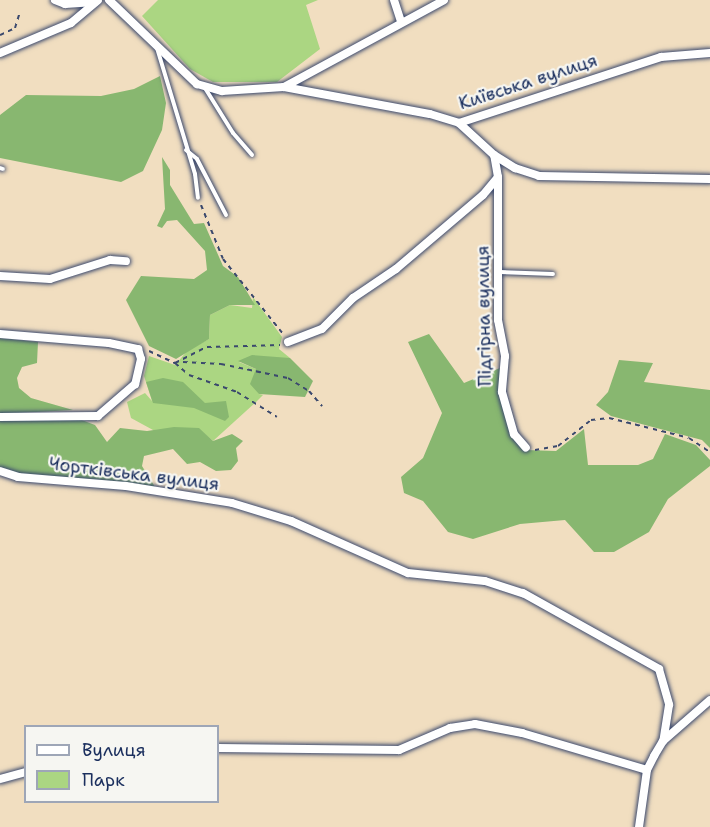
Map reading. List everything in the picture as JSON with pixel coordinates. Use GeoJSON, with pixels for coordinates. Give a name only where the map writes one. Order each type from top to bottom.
{"type":"FeatureCollection","features":[{"type":"Feature","properties":{"kind":"street"},"geometry":{"type":"LineString","coordinates":[[56,0],[65,4],[97,1]]}},
{"type":"Feature","properties":{"kind":"street"},"geometry":{"type":"LineString","coordinates":[[109,0],[157,47],[204,87],[222,91],[284,87],[444,0]]}},
{"type":"Feature","properties":{"kind":"street"},"geometry":{"type":"LineString","coordinates":[[394,0],[401,22]]}},
{"type":"Feature","properties":{"kind":"street"},"geometry":{"type":"LineString","coordinates":[[0,53],[61,28],[97,1]]}},
{"type":"Feature","properties":{"kind":"street","name":"Київська вулиця"},"geometry":{"type":"LineString","coordinates":[[284,87],[430,114],[459,123],[661,57],[710,53]]}},
{"type":"Feature","properties":{"kind":"street"},"geometry":{"type":"LineString","coordinates":[[459,123],[494,155],[515,168],[539,176],[710,179]]}},
{"type":"Feature","properties":{"kind":"street","name":"Підгірна вулиця"},"geometry":{"type":"LineString","coordinates":[[494,155],[498,177],[500,272],[498,320],[505,356],[503,399],[514,434],[526,448]]}},
{"type":"Feature","properties":{"kind":"street"},"geometry":{"type":"LineString","coordinates":[[288,342],[322,329],[354,298],[471,206],[498,177]]}},
{"type":"Feature","properties":{"kind":"street"},"geometry":{"type":"LineString","coordinates":[[0,276],[50,279],[110,260],[126,261]]}},
{"type":"Feature","properties":{"kind":"street"},"geometry":{"type":"LineString","coordinates":[[0,334],[77,339],[138,349],[141,359],[135,384],[98,416],[0,417]]}},
{"type":"Feature","properties":{"kind":"street","name":"Чортківська вулиця"},"geometry":{"type":"LineString","coordinates":[[0,471],[18,477],[126,486],[232,503],[291,521],[408,573],[485,581],[523,593],[659,669],[669,705],[663,741]]}},
{"type":"Feature","properties":{"kind":"street"},"geometry":{"type":"LineString","coordinates":[[639,827],[647,770],[663,741],[710,700]]}},
{"type":"Feature","properties":{"kind":"street"},"geometry":{"type":"LineString","coordinates":[[219,748],[399,750],[450,728],[475,724],[522,733],[647,770]]}},
{"type":"Feature","properties":{"kind":"street"},"geometry":{"type":"LineString","coordinates":[[0,779],[24,773]]}},
{"type":"Feature","properties":{"kind":"lane"},"geometry":{"type":"LineString","coordinates":[[157,47],[185,149],[195,174],[198,198]]}},
{"type":"Feature","properties":{"kind":"lane"},"geometry":{"type":"LineString","coordinates":[[204,87],[233,133],[252,155]]}},
{"type":"Feature","properties":{"kind":"lane"},"geometry":{"type":"LineString","coordinates":[[185,149],[197,159],[226,215]]}},
{"type":"Feature","properties":{"kind":"lane"},"geometry":{"type":"LineString","coordinates":[[500,272],[553,274]]}},
{"type":"Feature","properties":{"kind":"path"},"geometry":{"type":"LineString","coordinates":[[0,35],[15,28],[19,15]]}},
{"type":"Feature","properties":{"kind":"path"},"geometry":{"type":"LineString","coordinates":[[183,362],[188,354],[207,347],[288,342],[270,313],[223,259],[198,198]]}},
{"type":"Feature","properties":{"kind":"path"},"geometry":{"type":"LineString","coordinates":[[138,349],[175,363],[189,375],[237,392],[277,417]]}},
{"type":"Feature","properties":{"kind":"path"},"geometry":{"type":"LineString","coordinates":[[175,363],[221,364],[288,378],[309,391],[321,406]]}},
{"type":"Feature","properties":{"kind":"path"},"geometry":{"type":"LineString","coordinates":[[526,448],[537,451],[558,446],[591,420],[609,418],[689,438],[710,452]]}},
{"type":"Feature","properties":{"kind":"green space"},"geometry":{"type":"Polygon","coordinates":[[[158,0],[318,0],[306,5],[320,49],[277,82],[213,82],[190,69],[142,16],[158,0]]]}},
{"type":"Feature","properties":{"kind":"green space"},"geometry":{"type":"Polygon","coordinates":[[[160,76],[166,103],[162,130],[143,171],[121,182],[0,158],[0,115],[26,95],[101,96],[134,89],[160,76]]]}},
{"type":"Feature","properties":{"kind":"green space"},"geometry":{"type":"Polygon","coordinates":[[[162,157],[170,170],[170,185],[194,224],[204,223],[223,266],[238,277],[255,305],[230,305],[210,315],[209,339],[176,359],[149,346],[126,300],[141,276],[194,279],[207,270],[205,251],[177,220],[167,221],[162,228],[157,226],[165,209],[162,157]]]}},
{"type":"Feature","properties":{"kind":"green space"},"geometry":{"type":"Polygon","coordinates":[[[253,297],[282,337],[279,349],[290,358],[239,362],[256,369],[259,394],[263,395],[256,402],[213,441],[199,429],[153,430],[131,418],[127,402],[145,393],[152,401],[144,376],[149,356],[175,365],[188,350],[209,339],[210,315],[230,305],[252,308],[253,297]]]}},
{"type":"Feature","properties":{"kind":"green space"},"geometry":{"type":"Polygon","coordinates":[[[429,334],[464,383],[500,368],[500,393],[525,450],[556,451],[584,429],[588,465],[638,465],[653,459],[665,434],[696,445],[710,460],[710,466],[668,499],[649,532],[614,552],[594,552],[565,520],[520,524],[473,539],[448,532],[423,501],[404,493],[401,477],[423,458],[442,413],[408,342],[429,334]]]}},
{"type":"Feature","properties":{"kind":"green space"},"geometry":{"type":"Polygon","coordinates":[[[0,338],[38,342],[37,363],[22,367],[17,378],[19,388],[31,398],[73,410],[0,414],[0,338]]]}},
{"type":"Feature","properties":{"kind":"green space"},"geometry":{"type":"Polygon","coordinates":[[[252,355],[290,358],[313,381],[305,397],[259,394],[250,384],[256,369],[238,361],[252,355]]]}},
{"type":"Feature","properties":{"kind":"green space"},"geometry":{"type":"Polygon","coordinates":[[[619,360],[653,363],[644,382],[710,390],[710,448],[702,440],[611,416],[596,405],[608,392],[619,360]]]}},
{"type":"Feature","properties":{"kind":"green space"},"geometry":{"type":"Polygon","coordinates":[[[163,378],[183,382],[205,403],[226,401],[229,417],[225,421],[194,408],[153,403],[146,382],[163,378]]]}},
{"type":"Feature","properties":{"kind":"green space"},"geometry":{"type":"Polygon","coordinates":[[[79,419],[95,425],[107,442],[120,428],[147,431],[174,427],[199,428],[213,441],[232,434],[243,441],[236,448],[238,461],[231,470],[216,471],[200,462],[187,464],[173,449],[144,456],[142,466],[155,487],[18,475],[0,469],[0,420],[79,419]]]}}]}
